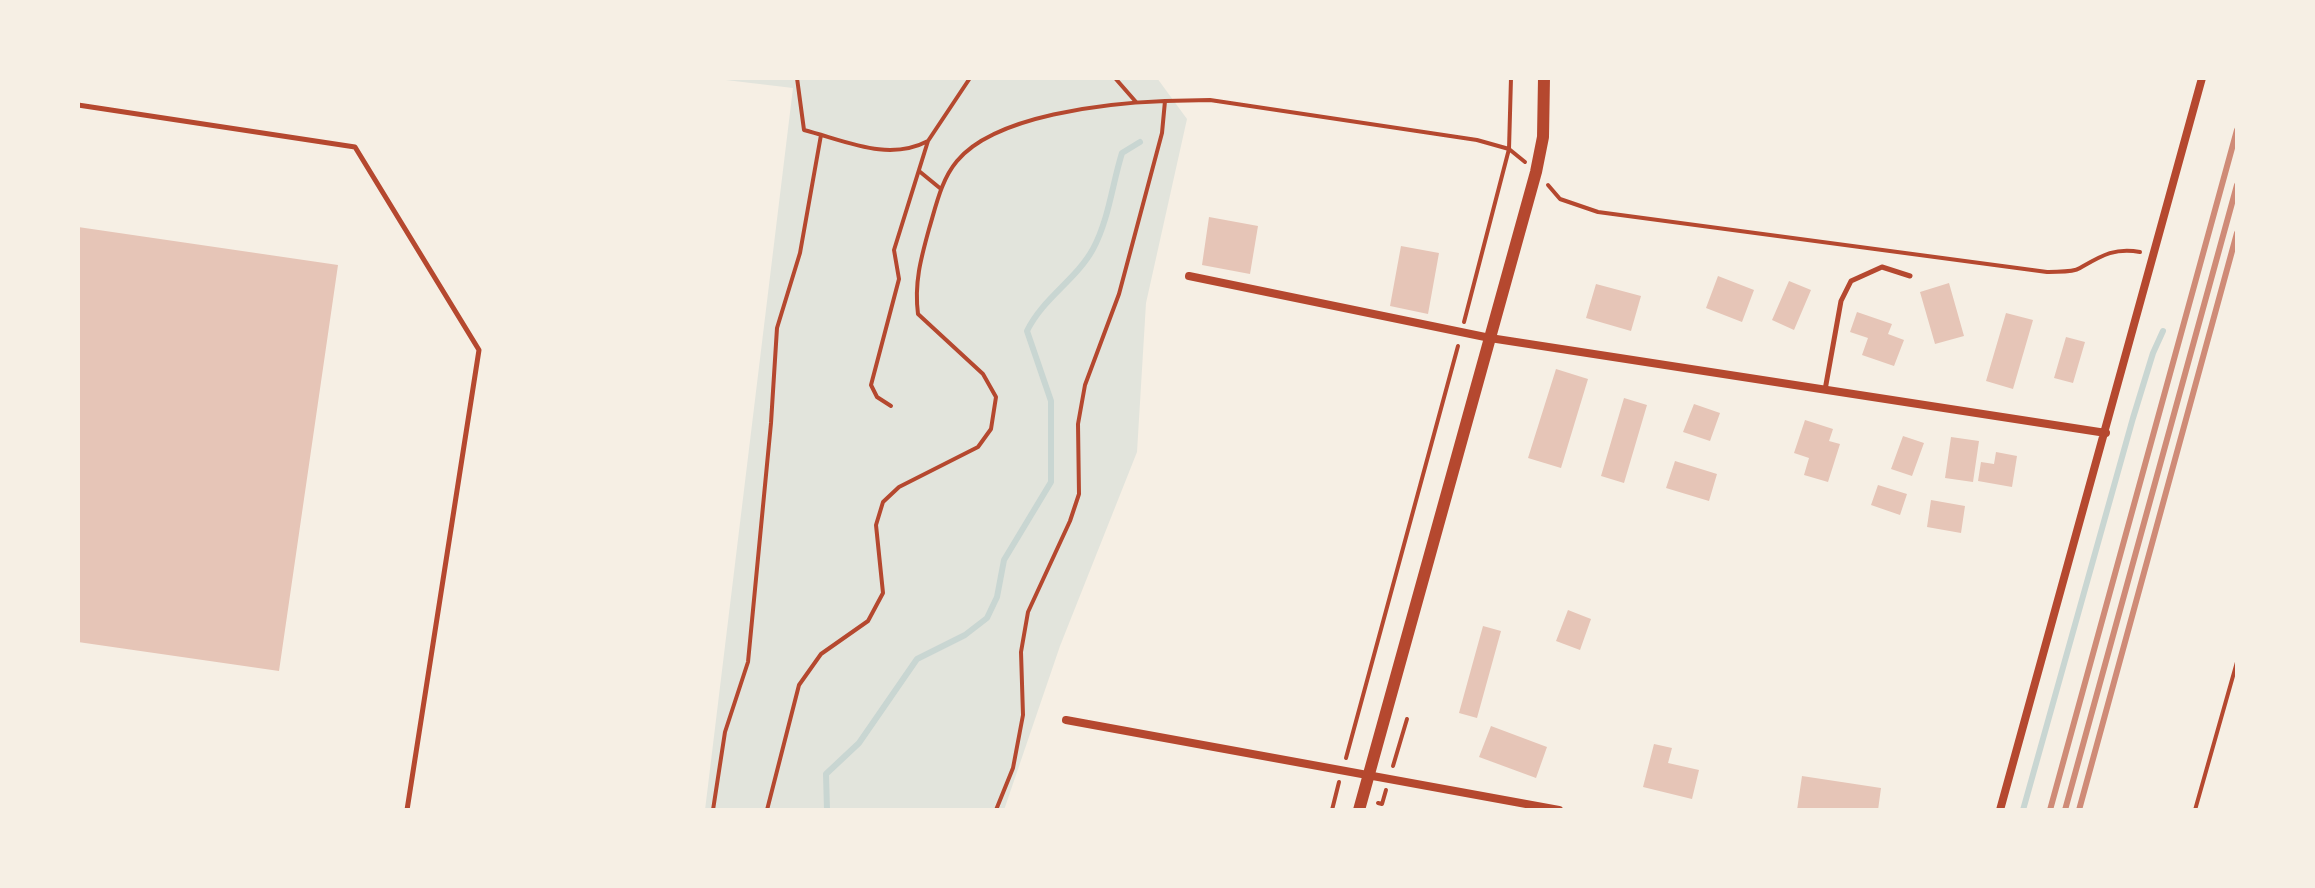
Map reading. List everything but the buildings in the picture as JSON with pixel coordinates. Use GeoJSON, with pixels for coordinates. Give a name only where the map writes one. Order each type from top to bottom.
{"type":"FeatureCollection","features":[{"type":"Feature","properties":{"kind":"street"},"geometry":{"type":"LineString","coordinates":[[1359,810],[1536,172],[1543,137],[1544,78]]}},
{"type":"Feature","properties":{"kind":"street"},"geometry":{"type":"LineString","coordinates":[[2000,810],[2202,78]]}},
{"type":"Feature","properties":{"kind":"street"},"geometry":{"type":"LineString","coordinates":[[1189,276],[1490,338],[2106,433]]}},
{"type":"Feature","properties":{"kind":"street"},"geometry":{"type":"LineString","coordinates":[[1066,720],[1559,810]]}},
{"type":"Feature","properties":{"kind":"lane"},"geometry":{"type":"LineString","coordinates":[[78,105],[355,147],[479,350],[407,810]]}},
{"type":"Feature","properties":{"kind":"lane"},"geometry":{"type":"LineString","coordinates":[[1825,390],[1841,301],[1851,281],[1882,267],[1910,276]]}},
{"type":"Feature","properties":{"kind":"path"},"geometry":{"type":"LineString","coordinates":[[797,78],[804,130],[887,152],[909,150],[928,141]]}},
{"type":"Feature","properties":{"kind":"path"},"geometry":{"type":"LineString","coordinates":[[891,406],[877,397],[871,385],[899,279],[894,250],[928,141],[970,78]]}},
{"type":"Feature","properties":{"kind":"path"},"geometry":{"type":"LineString","coordinates":[[1115,78],[1136,102]]}},
{"type":"Feature","properties":{"kind":"path"},"geometry":{"type":"LineString","coordinates":[[1332,810],[1509,149],[1511,78]]}},
{"type":"Feature","properties":{"kind":"path"},"geometry":{"type":"LineString","coordinates":[[767,810],[799,685],[821,654],[868,621],[883,593],[876,525],[883,502],[899,487],[978,447],[991,429],[996,397],[983,374],[918,314],[915,289],[920,260],[941,189],[956,161],[983,137],[1002,128],[1136,102],[1210,100],[1477,140],[1509,149],[1536,172],[1560,199],[1598,212],[2016,268],[2078,270],[2091,259],[2123,248],[2155,254]]}},
{"type":"Feature","properties":{"kind":"path"},"geometry":{"type":"LineString","coordinates":[[996,810],[1013,768],[1023,715],[1021,652],[1028,612],[1070,521],[1079,494],[1078,424],[1085,385],[1119,294],[1162,133],[1165,101]]}},
{"type":"Feature","properties":{"kind":"path"},"geometry":{"type":"LineString","coordinates":[[713,810],[725,732],[748,662],[777,328],[800,253],[821,135]]}},
{"type":"Feature","properties":{"kind":"path"},"geometry":{"type":"LineString","coordinates":[[919,171],[941,189]]}},
{"type":"Feature","properties":{"kind":"path"},"geometry":{"type":"LineString","coordinates":[[2195,810],[2237,662]]}},
{"type":"Feature","properties":{"kind":"shaded area"},"geometry":{"type":"Polygon","coordinates":[[[709,78],[1157,78],[1187,119],[1146,303],[1137,452],[1060,646],[1004,810],[705,810],[793,88],[709,78]]]}},
{"type":"Feature","properties":{"kind":"waterway"},"geometry":{"type":"LineString","coordinates":[[827,810],[826,774],[859,743],[917,659],[965,635],[987,618],[997,597],[1004,560],[1051,482],[1051,401],[1027,331],[1093,249],[1107,214],[1122,153],[1140,142]]}},
{"type":"Feature","properties":{"kind":"waterway"},"geometry":{"type":"LineString","coordinates":[[2023,810],[2133,418],[2163,331]]}},
{"type":"Feature","properties":{"kind":"railway"},"geometry":{"type":"LineString","coordinates":[[2050,810],[2237,130]]}},
{"type":"Feature","properties":{"kind":"railway"},"geometry":{"type":"LineString","coordinates":[[2065,810],[2237,185]]}},
{"type":"Feature","properties":{"kind":"railway"},"geometry":{"type":"LineString","coordinates":[[2079,810],[2237,233]]}}]}
